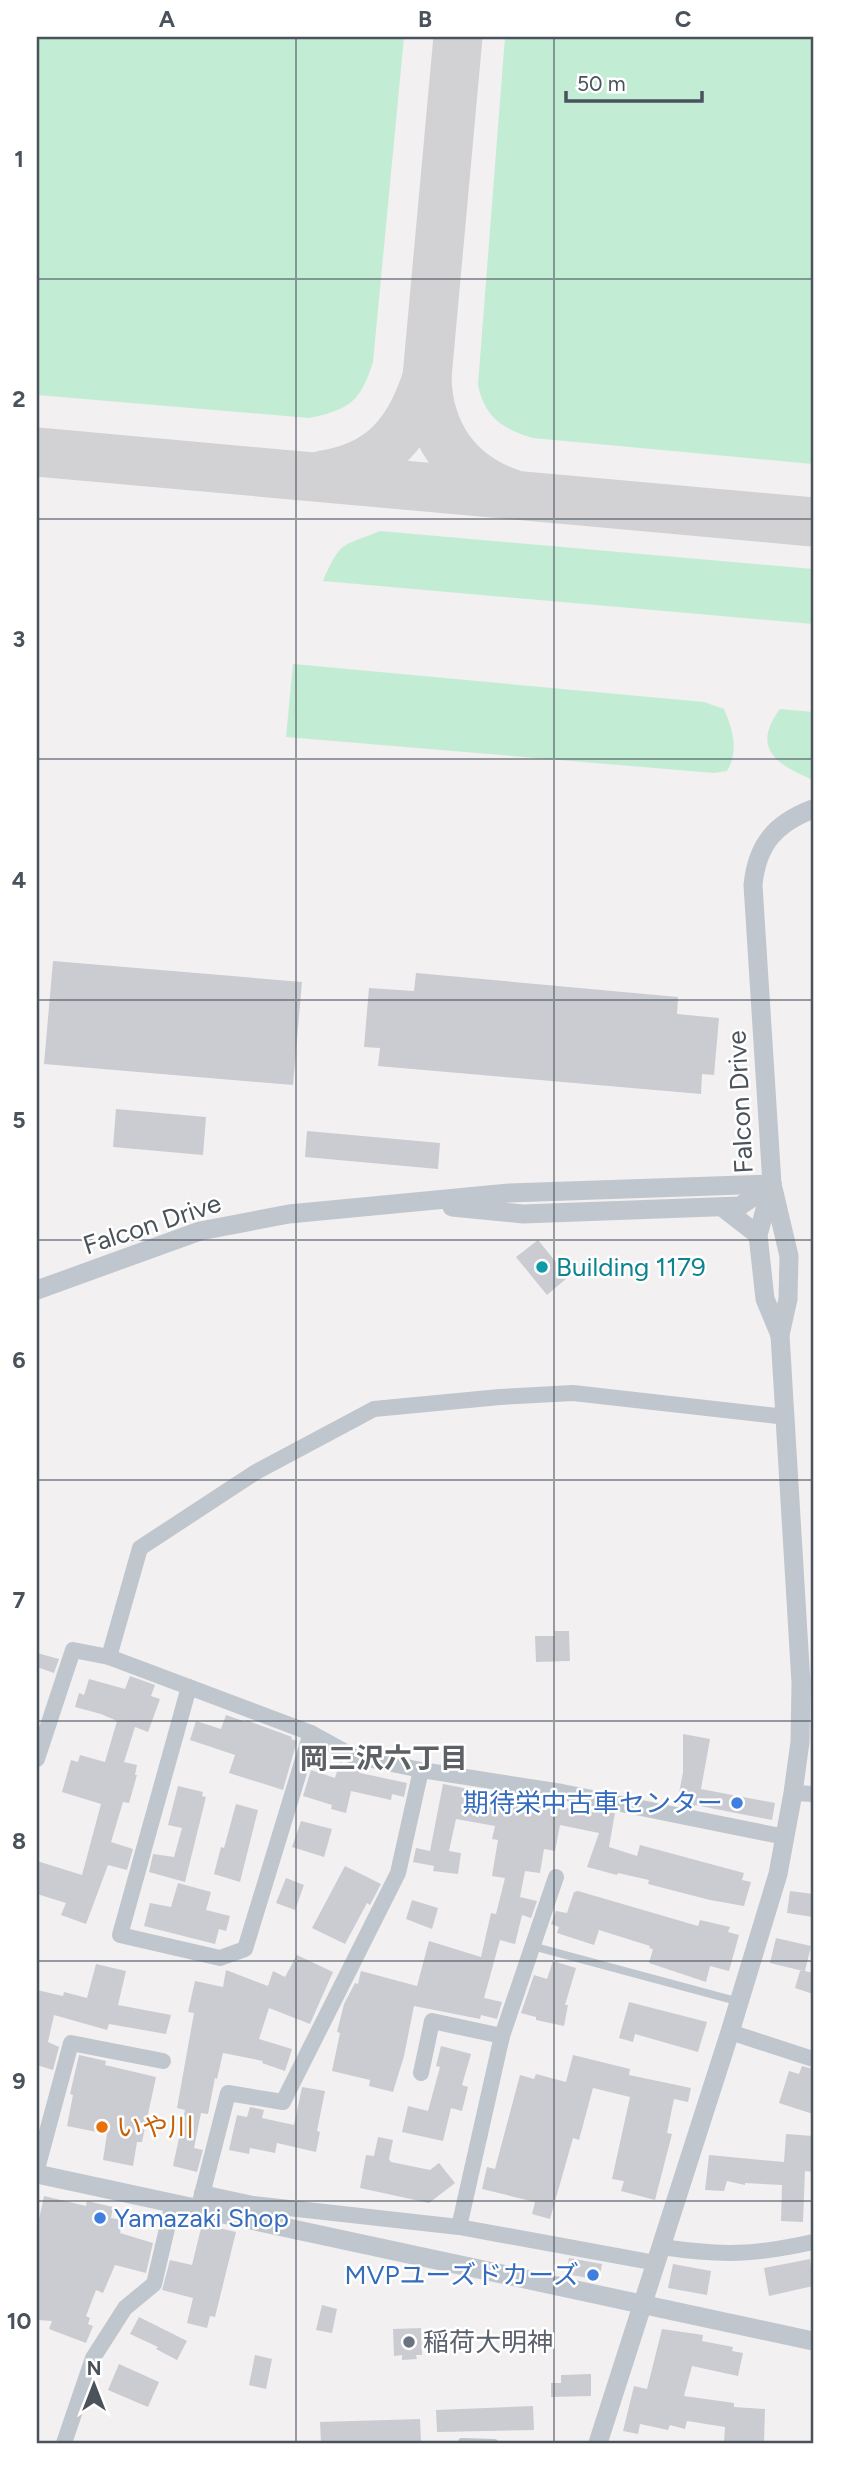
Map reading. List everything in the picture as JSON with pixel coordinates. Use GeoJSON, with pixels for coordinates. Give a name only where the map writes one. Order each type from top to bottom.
{"type":"FeatureCollection","features":[{"type":"Feature","properties":{"kind":"street","name":"Falcon Drive"},"geometry":{"type":"LineString","coordinates":[[772,1184],[754,867],[762,847],[777,829],[813,808]]}},
{"type":"Feature","properties":{"kind":"street","name":"Falcon Drive"},"geometry":{"type":"LineString","coordinates":[[37,1290],[200,1231],[289,1214],[509,1193],[772,1184]]}},
{"type":"Feature","properties":{"kind":"street","name":"Falcon Drive"},"geometry":{"type":"LineString","coordinates":[[410,1202],[523,1214],[723,1207],[740,1206],[772,1184]]}},
{"type":"Feature","properties":{"kind":"street"},"geometry":{"type":"LineString","coordinates":[[772,1184],[758,1235],[765,1299],[780,1335]]}},
{"type":"Feature","properties":{"kind":"street"},"geometry":{"type":"LineString","coordinates":[[598,2443],[740,2002],[778,1874],[785,1837],[803,1793],[801,1683],[780,1335],[788,1299],[789,1256],[772,1184]]}},
{"type":"Feature","properties":{"kind":"street"},"geometry":{"type":"LineString","coordinates":[[723,1207],[758,1235]]}},
{"type":"Feature","properties":{"kind":"street"},"geometry":{"type":"LineString","coordinates":[[109,1657],[140,1548],[256,1472],[374,1409],[573,1393],[786,1417]]}},
{"type":"Feature","properties":{"kind":"street"},"geometry":{"type":"LineString","coordinates":[[37,1759],[73,1650],[109,1657],[190,1687],[311,1733],[353,1756],[421,1770],[562,1792],[785,1837]]}},
{"type":"Feature","properties":{"kind":"street"},"geometry":{"type":"LineString","coordinates":[[190,1687],[120,1934],[220,1958],[245,1949],[311,1733]]}},
{"type":"Feature","properties":{"kind":"street"},"geometry":{"type":"LineString","coordinates":[[200,2202],[228,2093],[283,2102],[398,1873],[421,1770]]}},
{"type":"Feature","properties":{"kind":"street"},"geometry":{"type":"LineString","coordinates":[[459,2227],[502,2036],[556,1877]]}},
{"type":"Feature","properties":{"kind":"street"},"geometry":{"type":"LineString","coordinates":[[421,2073],[432,2021],[502,2036]]}},
{"type":"Feature","properties":{"kind":"street"},"geometry":{"type":"LineString","coordinates":[[730,2032],[813,2059]]}},
{"type":"Feature","properties":{"kind":"street"},"geometry":{"type":"LineString","coordinates":[[37,2169],[71,2043],[163,2061]]}},
{"type":"Feature","properties":{"kind":"street"},"geometry":{"type":"LineString","coordinates":[[37,2174],[173,2203],[253,2204],[459,2227],[659,2255],[769,2252],[813,2242]]}},
{"type":"Feature","properties":{"kind":"street"},"geometry":{"type":"LineString","coordinates":[[200,2202],[642,2305],[813,2341]]}},
{"type":"Feature","properties":{"kind":"street"},"geometry":{"type":"LineString","coordinates":[[64,2443],[93,2358],[125,2308],[154,2284],[173,2203]]}},
{"type":"Feature","properties":{"kind":"lane"},"geometry":{"type":"LineString","coordinates":[[532,1946],[740,2002]]}},
{"type":"Feature","properties":{"kind":"lane"},"geometry":{"type":"LineString","coordinates":[[461,2442],[494,2443]]}},
{"type":"Feature","properties":{"kind":"green space"},"geometry":{"type":"Polygon","coordinates":[[[37,37],[404,37],[373,362],[364,386],[352,402],[334,411],[309,418],[37,395],[37,37]]]}},
{"type":"Feature","properties":{"kind":"green space"},"geometry":{"type":"Polygon","coordinates":[[[505,37],[813,37],[813,464],[533,438],[504,426],[485,406],[478,385],[505,37]]]}},
{"type":"Feature","properties":{"kind":"green space"},"geometry":{"type":"Polygon","coordinates":[[[380,531],[813,569],[813,624],[323,581],[339,551],[350,543],[380,531]]]}},
{"type":"Feature","properties":{"kind":"green space"},"geometry":{"type":"Polygon","coordinates":[[[293,664],[704,702],[724,709],[732,733],[733,756],[727,771],[714,773],[286,737],[293,664]]]}},
{"type":"Feature","properties":{"kind":"green space"},"geometry":{"type":"Polygon","coordinates":[[[780,709],[813,712],[813,780],[789,768],[772,754],[768,735],[771,723],[780,709]]]}},
{"type":"Feature","properties":{"kind":"building"},"geometry":{"type":"Polygon","coordinates":[[[53,961],[302,982],[293,1085],[44,1064],[53,961]]]}},
{"type":"Feature","properties":{"kind":"building"},"geometry":{"type":"Polygon","coordinates":[[[416,973],[678,997],[677,1014],[719,1018],[714,1075],[702,1074],[701,1094],[378,1066],[380,1048],[364,1047],[369,988],[414,991],[416,973]]]}},
{"type":"Feature","properties":{"kind":"building"},"geometry":{"type":"Polygon","coordinates":[[[116,1109],[206,1117],[203,1155],[113,1147],[116,1109]]]}},
{"type":"Feature","properties":{"kind":"building"},"geometry":{"type":"Polygon","coordinates":[[[307,1131],[440,1143],[438,1169],[305,1157],[307,1131]]]}},
{"type":"Feature","properties":{"kind":"building","name":"Building 1179"},"geometry":{"type":"Polygon","coordinates":[[[538,1240],[568,1277],[547,1295],[516,1257],[538,1240]]]}},
{"type":"Feature","properties":{"kind":"building"},"geometry":{"type":"Polygon","coordinates":[[[554,1631],[569,1631],[570,1661],[536,1662],[535,1636],[555,1636],[554,1631]]]}},
{"type":"Feature","properties":{"kind":"building"},"geometry":{"type":"Polygon","coordinates":[[[37,1653],[59,1659],[54,1673],[37,1667],[37,1653]]]}},
{"type":"Feature","properties":{"kind":"building"},"geometry":{"type":"Polygon","coordinates":[[[130,1676],[155,1685],[151,1696],[160,1699],[148,1732],[135,1727],[124,1762],[137,1765],[137,1775],[129,1803],[123,1802],[111,1842],[133,1849],[127,1870],[108,1865],[86,1924],[61,1915],[66,1903],[37,1894],[37,1861],[82,1875],[101,1804],[62,1792],[71,1760],[78,1762],[80,1755],[105,1762],[117,1721],[75,1707],[79,1693],[84,1695],[89,1679],[125,1689],[130,1676]]]}},
{"type":"Feature","properties":{"kind":"building"},"geometry":{"type":"Polygon","coordinates":[[[226,1715],[246,1720],[297,1741],[283,1790],[229,1773],[235,1755],[190,1740],[196,1721],[221,1729],[226,1715]]]}},
{"type":"Feature","properties":{"kind":"building"},"geometry":{"type":"Polygon","coordinates":[[[683,1734],[710,1739],[701,1789],[775,1803],[772,1820],[677,1804],[683,1772],[683,1734]]]}},
{"type":"Feature","properties":{"kind":"building"},"geometry":{"type":"Polygon","coordinates":[[[340,1762],[361,1770],[360,1773],[407,1783],[404,1797],[392,1794],[391,1800],[351,1791],[346,1813],[331,1809],[332,1805],[303,1796],[311,1770],[335,1778],[340,1762]]]}},
{"type":"Feature","properties":{"kind":"building"},"geometry":{"type":"Polygon","coordinates":[[[443,1784],[573,1809],[615,1813],[609,1847],[637,1856],[640,1845],[744,1873],[742,1880],[751,1882],[744,1906],[710,1900],[648,1884],[649,1880],[587,1867],[599,1833],[560,1825],[555,1851],[544,1849],[540,1873],[525,1871],[520,1897],[537,1901],[531,1918],[522,1915],[515,1944],[500,1940],[484,1998],[502,2002],[497,2019],[481,2015],[480,2019],[414,2006],[404,2056],[393,2092],[369,2086],[370,2080],[332,2071],[344,2004],[355,1983],[358,1984],[361,1971],[417,1986],[429,1941],[481,1957],[491,1913],[496,1914],[505,1878],[492,1876],[498,1840],[492,1839],[495,1826],[456,1819],[449,1851],[461,1853],[458,1874],[433,1871],[434,1866],[413,1862],[416,1848],[430,1851],[443,1784]]]}},
{"type":"Feature","properties":{"kind":"building"},"geometry":{"type":"Polygon","coordinates":[[[178,1786],[203,1792],[202,1796],[206,1797],[185,1882],[149,1872],[153,1854],[174,1857],[182,1828],[168,1825],[178,1786]]]}},
{"type":"Feature","properties":{"kind":"building"},"geometry":{"type":"Polygon","coordinates":[[[236,1804],[258,1810],[240,1882],[214,1874],[236,1804]]]}},
{"type":"Feature","properties":{"kind":"building"},"geometry":{"type":"Polygon","coordinates":[[[301,1821],[332,1829],[324,1857],[292,1847],[301,1821]]]}},
{"type":"Feature","properties":{"kind":"building"},"geometry":{"type":"Polygon","coordinates":[[[345,1866],[381,1884],[370,1905],[367,1903],[345,1944],[312,1928],[345,1866]]]}},
{"type":"Feature","properties":{"kind":"building"},"geometry":{"type":"Polygon","coordinates":[[[286,1878],[304,1885],[295,1910],[276,1903],[286,1878]]]}},
{"type":"Feature","properties":{"kind":"building"},"geometry":{"type":"Polygon","coordinates":[[[178,1883],[211,1892],[206,1910],[230,1916],[226,1931],[219,1929],[215,1944],[144,1926],[150,1903],[171,1907],[178,1883]]]}},
{"type":"Feature","properties":{"kind":"building"},"geometry":{"type":"Polygon","coordinates":[[[790,1891],[813,1894],[813,1917],[787,1913],[790,1891]]]}},
{"type":"Feature","properties":{"kind":"building"},"geometry":{"type":"Polygon","coordinates":[[[574,1892],[698,1926],[700,1920],[730,1927],[728,1932],[739,1935],[729,1971],[710,1966],[706,1982],[649,1963],[653,1949],[649,1948],[650,1946],[599,1930],[594,1945],[557,1933],[559,1927],[551,1924],[556,1911],[567,1913],[574,1892]]]}},
{"type":"Feature","properties":{"kind":"building"},"geometry":{"type":"Polygon","coordinates":[[[412,1900],[438,1908],[432,1929],[406,1919],[412,1900]]]}},
{"type":"Feature","properties":{"kind":"building"},"geometry":{"type":"Polygon","coordinates":[[[776,1938],[811,1946],[805,1971],[813,1973],[813,1994],[795,1988],[800,1971],[803,1971],[770,1963],[776,1938]]]}},
{"type":"Feature","properties":{"kind":"building"},"geometry":{"type":"Polygon","coordinates":[[[297,1955],[333,1972],[310,2024],[269,2008],[259,2039],[292,2049],[285,2071],[262,2063],[263,2061],[223,2053],[208,2114],[201,2113],[194,2148],[203,2150],[197,2172],[173,2166],[185,2110],[177,2108],[194,2013],[188,2012],[195,1981],[223,1987],[226,1970],[268,1986],[273,1971],[285,1977],[297,1955]]]}},
{"type":"Feature","properties":{"kind":"building"},"geometry":{"type":"Polygon","coordinates":[[[553,1961],[576,1968],[565,2005],[568,2005],[564,2026],[536,2020],[536,2017],[521,2013],[534,1975],[547,1979],[553,1961]]]}},
{"type":"Feature","properties":{"kind":"building"},"geometry":{"type":"Polygon","coordinates":[[[96,1964],[126,1971],[118,2005],[171,2015],[166,2034],[109,2024],[107,2030],[54,2015],[48,2042],[59,2047],[53,2070],[37,2065],[37,1990],[63,1996],[64,1992],[87,1998],[96,1964]]]}},
{"type":"Feature","properties":{"kind":"building"},"geometry":{"type":"Polygon","coordinates":[[[629,2002],[707,2022],[698,2052],[635,2034],[633,2042],[619,2038],[629,2002]]]}},
{"type":"Feature","properties":{"kind":"building"},"geometry":{"type":"Polygon","coordinates":[[[441,2046],[471,2054],[462,2085],[468,2087],[462,2111],[451,2108],[443,2141],[402,2132],[408,2106],[428,2111],[440,2067],[436,2066],[441,2046]]]}},
{"type":"Feature","properties":{"kind":"building"},"geometry":{"type":"Polygon","coordinates":[[[79,2055],[106,2061],[105,2065],[156,2077],[142,2142],[137,2142],[133,2166],[103,2160],[107,2134],[67,2126],[73,2095],[70,2094],[79,2055]]]}},
{"type":"Feature","properties":{"kind":"building"},"geometry":{"type":"Polygon","coordinates":[[[573,2055],[630,2069],[629,2075],[691,2088],[688,2102],[674,2099],[667,2133],[672,2134],[655,2200],[621,2191],[624,2181],[612,2179],[630,2097],[593,2088],[579,2140],[573,2138],[550,2219],[532,2214],[535,2202],[482,2189],[487,2167],[495,2169],[520,2075],[534,2079],[536,2074],[566,2082],[573,2055]]]}},
{"type":"Feature","properties":{"kind":"building"},"geometry":{"type":"Polygon","coordinates":[[[802,2066],[813,2069],[813,2114],[779,2103],[789,2071],[799,2074],[802,2066]]]}},
{"type":"Feature","properties":{"kind":"building"},"geometry":{"type":"Polygon","coordinates":[[[302,2087],[325,2091],[316,2152],[277,2143],[275,2153],[250,2148],[249,2154],[229,2150],[237,2115],[247,2117],[250,2107],[264,2110],[262,2118],[294,2125],[302,2087]]]}},
{"type":"Feature","properties":{"kind":"building"},"geometry":{"type":"Polygon","coordinates":[[[786,2134],[813,2136],[813,2172],[805,2171],[803,2222],[781,2221],[782,2185],[745,2185],[727,2181],[724,2191],[705,2190],[709,2155],[784,2162],[786,2134]]]}},
{"type":"Feature","properties":{"kind":"building"},"geometry":{"type":"Polygon","coordinates":[[[378,2137],[393,2140],[389,2159],[391,2162],[430,2170],[439,2163],[455,2183],[429,2203],[360,2188],[366,2155],[374,2156],[378,2137]]]}},
{"type":"Feature","properties":{"kind":"building"},"geometry":{"type":"Polygon","coordinates":[[[44,2196],[86,2206],[87,2201],[113,2207],[111,2218],[122,2220],[120,2233],[153,2243],[146,2273],[115,2265],[103,2293],[96,2290],[86,2316],[90,2318],[88,2324],[93,2326],[86,2343],[49,2329],[52,2321],[37,2320],[37,2229],[44,2196]]]}},
{"type":"Feature","properties":{"kind":"building"},"geometry":{"type":"Polygon","coordinates":[[[202,2224],[236,2232],[215,2317],[210,2316],[207,2328],[187,2323],[193,2298],[162,2290],[170,2260],[192,2265],[202,2224]]]}},
{"type":"Feature","properties":{"kind":"building"},"geometry":{"type":"Polygon","coordinates":[[[569,2258],[602,2264],[599,2280],[566,2274],[569,2258]]]}},
{"type":"Feature","properties":{"kind":"building"},"geometry":{"type":"Polygon","coordinates":[[[810,2259],[813,2286],[769,2296],[764,2268],[810,2259]]]}},
{"type":"Feature","properties":{"kind":"building"},"geometry":{"type":"Polygon","coordinates":[[[673,2264],[711,2271],[707,2295],[668,2288],[673,2264]]]}},
{"type":"Feature","properties":{"kind":"building"},"geometry":{"type":"Polygon","coordinates":[[[322,2305],[337,2309],[332,2333],[316,2330],[322,2305]]]}},
{"type":"Feature","properties":{"kind":"building"},"geometry":{"type":"Polygon","coordinates":[[[139,2317],[187,2341],[177,2360],[156,2349],[158,2347],[130,2334],[139,2317]]]}},
{"type":"Feature","properties":{"kind":"building"},"geometry":{"type":"Polygon","coordinates":[[[421,2328],[422,2355],[416,2355],[417,2359],[402,2360],[402,2355],[394,2356],[393,2329],[421,2328]]]}},
{"type":"Feature","properties":{"kind":"building"},"geometry":{"type":"Polygon","coordinates":[[[662,2329],[703,2335],[702,2341],[733,2347],[732,2351],[743,2353],[738,2376],[692,2366],[684,2396],[734,2403],[734,2407],[765,2409],[764,2443],[724,2443],[725,2427],[687,2421],[685,2429],[670,2425],[668,2430],[640,2424],[638,2434],[623,2431],[634,2386],[647,2389],[662,2329]]]}},
{"type":"Feature","properties":{"kind":"building"},"geometry":{"type":"Polygon","coordinates":[[[255,2355],[272,2359],[266,2389],[249,2385],[255,2355]]]}},
{"type":"Feature","properties":{"kind":"building"},"geometry":{"type":"Polygon","coordinates":[[[119,2364],[159,2382],[148,2407],[108,2390],[119,2364]]]}},
{"type":"Feature","properties":{"kind":"building"},"geometry":{"type":"Polygon","coordinates":[[[591,2374],[591,2396],[551,2397],[551,2383],[561,2383],[561,2375],[591,2374]]]}},
{"type":"Feature","properties":{"kind":"building"},"geometry":{"type":"Polygon","coordinates":[[[533,2406],[534,2430],[437,2432],[436,2410],[533,2406]]]}},
{"type":"Feature","properties":{"kind":"building"},"geometry":{"type":"Polygon","coordinates":[[[420,2419],[421,2443],[321,2443],[320,2422],[420,2419]]]}},
{"type":"Feature","properties":{"kind":"taxiway"},"geometry":{"type":"LineString","coordinates":[[458,37],[427,377],[429,397],[433,416],[449,449],[475,475],[510,493]]}},
{"type":"Feature","properties":{"kind":"taxiway"},"geometry":{"type":"LineString","coordinates":[[323,475],[362,464],[391,443],[412,414],[427,377]]}},
{"type":"Feature","properties":{"kind":"taxiway"},"geometry":{"type":"LineString","coordinates":[[37,452],[813,522]]}},
{"type":"Feature","properties":{"kind":"place","name":"Building 1179"},"geometry":{"type":"Point","coordinates":[542,1267]}},
{"type":"Feature","properties":{"kind":"place","name":"期待栄中古車センター"},"geometry":{"type":"Point","coordinates":[737,1803]}},
{"type":"Feature","properties":{"kind":"place","name":"いや川"},"geometry":{"type":"Point","coordinates":[102,2127]}},
{"type":"Feature","properties":{"kind":"place","name":"Yamazaki Shop"},"geometry":{"type":"Point","coordinates":[100,2218]}},
{"type":"Feature","properties":{"kind":"place","name":"MVPユーズドカーズ"},"geometry":{"type":"Point","coordinates":[593,2275]}},
{"type":"Feature","properties":{"kind":"place","name":"稲荷大明神"},"geometry":{"type":"Point","coordinates":[409,2342]}},
{"type":"Feature","properties":{"kind":"district","name":"岡三沢六丁目"},"geometry":{"type":"Point","coordinates":[384,1758]}}]}
